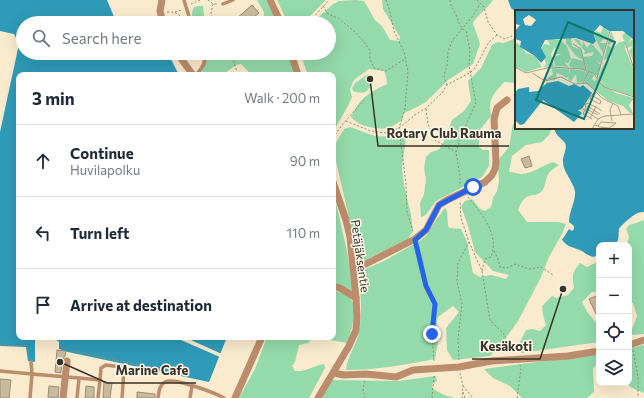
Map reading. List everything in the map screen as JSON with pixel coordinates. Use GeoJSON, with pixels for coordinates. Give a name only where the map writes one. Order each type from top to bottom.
{"type":"FeatureCollection","features":[{"type":"Feature","properties":{"kind":"street"},"geometry":{"type":"LineString","coordinates":[[161,16],[160,11],[162,0]]}},
{"type":"Feature","properties":{"kind":"street"},"geometry":{"type":"LineString","coordinates":[[270,0],[277,16]]}},
{"type":"Feature","properties":{"kind":"street"},"geometry":{"type":"LineString","coordinates":[[182,60],[191,72]]}},
{"type":"Feature","properties":{"kind":"street"},"geometry":{"type":"LineString","coordinates":[[293,60],[297,72]]}},
{"type":"Feature","properties":{"kind":"street"},"geometry":{"type":"LineString","coordinates":[[354,270],[415,240],[426,230],[439,205],[485,182],[492,175],[496,162],[494,119],[497,108],[507,100]]}},
{"type":"Feature","properties":{"kind":"street","name":"Petäjäksentie"},"geometry":{"type":"LineString","coordinates":[[318,398],[334,373],[356,330],[356,298],[350,237],[336,191]]}},
{"type":"Feature","properties":{"kind":"street"},"geometry":{"type":"LineString","coordinates":[[336,287],[356,298]]}},
{"type":"Feature","properties":{"kind":"street"},"geometry":{"type":"LineString","coordinates":[[235,398],[261,340]]}},
{"type":"Feature","properties":{"kind":"street"},"geometry":{"type":"LineString","coordinates":[[632,344],[644,340]]}},
{"type":"Feature","properties":{"kind":"street"},"geometry":{"type":"LineString","coordinates":[[334,373],[344,375],[366,374],[396,377],[413,370],[459,367],[491,361],[568,356],[596,351]]}},
{"type":"Feature","properties":{"kind":"street"},"geometry":{"type":"LineString","coordinates":[[64,398],[67,361]]}},
{"type":"Feature","properties":{"kind":"lane"},"geometry":{"type":"LineString","coordinates":[[184,0],[189,16]]}},
{"type":"Feature","properties":{"kind":"lane"},"geometry":{"type":"LineString","coordinates":[[223,4],[233,0]]}},
{"type":"Feature","properties":{"kind":"lane"},"geometry":{"type":"LineString","coordinates":[[199,72],[205,60]]}},
{"type":"Feature","properties":{"kind":"lane"},"geometry":{"type":"LineString","coordinates":[[30,398],[32,362]]}},
{"type":"Feature","properties":{"kind":"lane"},"geometry":{"type":"LineString","coordinates":[[98,398],[101,368],[106,364],[121,367],[124,370],[122,398]]}},
{"type":"Feature","properties":{"kind":"lane"},"geometry":{"type":"LineString","coordinates":[[0,371],[100,380]]}},
{"type":"Feature","properties":{"kind":"lane"},"geometry":{"type":"LineString","coordinates":[[77,398],[79,378]]}},
{"type":"Feature","properties":{"kind":"lane"},"geometry":{"type":"LineString","coordinates":[[158,398],[160,386],[165,381],[211,391],[224,398]]}},
{"type":"Feature","properties":{"kind":"lane"},"geometry":{"type":"LineString","coordinates":[[190,398],[192,386]]}},
{"type":"Feature","properties":{"kind":"path"},"geometry":{"type":"LineString","coordinates":[[208,0],[213,4],[223,4]]}},
{"type":"Feature","properties":{"kind":"path"},"geometry":{"type":"LineString","coordinates":[[314,16],[329,0]]}},
{"type":"Feature","properties":{"kind":"path"},"geometry":{"type":"LineString","coordinates":[[386,0],[394,31],[404,52],[408,71],[405,109],[400,128],[406,184],[407,212],[426,286],[435,304],[432,334],[434,368],[432,398]]}},
{"type":"Feature","properties":{"kind":"path"},"geometry":{"type":"LineString","coordinates":[[450,0],[450,5],[456,14],[458,22],[462,29],[466,31],[469,38],[469,66],[476,103],[462,133],[456,152],[462,193],[461,218],[469,242],[482,271],[490,320],[503,333],[521,368],[517,398]]}},
{"type":"Feature","properties":{"kind":"path"},"geometry":{"type":"LineString","coordinates":[[477,0],[484,7],[488,22],[496,35],[505,38],[515,34]]}},
{"type":"Feature","properties":{"kind":"path"},"geometry":{"type":"LineString","coordinates":[[212,16],[211,12],[213,4]]}},
{"type":"Feature","properties":{"kind":"path"},"geometry":{"type":"LineString","coordinates":[[447,85],[444,77],[448,52],[452,42],[472,17],[480,4]]}},
{"type":"Feature","properties":{"kind":"path"},"geometry":{"type":"LineString","coordinates":[[323,6],[328,14],[333,16]]}},
{"type":"Feature","properties":{"kind":"path"},"geometry":{"type":"LineString","coordinates":[[168,12],[175,12],[180,16]]}},
{"type":"Feature","properties":{"kind":"path"},"geometry":{"type":"LineString","coordinates":[[336,17],[355,32],[370,50],[370,59],[374,68],[386,71],[405,59]]}},
{"type":"Feature","properties":{"kind":"path"},"geometry":{"type":"LineString","coordinates":[[346,121],[371,131],[378,132],[386,133],[400,128],[426,108],[442,93],[447,85],[470,72],[480,61],[489,42],[496,35]]}},
{"type":"Feature","properties":{"kind":"path"},"geometry":{"type":"LineString","coordinates":[[234,60],[237,72]]}},
{"type":"Feature","properties":{"kind":"path"},"geometry":{"type":"LineString","coordinates":[[336,134],[364,100]]}},
{"type":"Feature","properties":{"kind":"path"},"geometry":{"type":"LineString","coordinates":[[426,108],[428,124],[435,140],[456,152]]}},
{"type":"Feature","properties":{"kind":"path"},"geometry":{"type":"LineString","coordinates":[[462,193],[487,220],[492,235],[493,250],[491,257],[485,259],[482,271]]}},
{"type":"Feature","properties":{"kind":"path"},"geometry":{"type":"LineString","coordinates":[[462,398],[463,386],[459,367],[458,339],[462,303],[457,282],[458,263],[469,242]]}},
{"type":"Feature","properties":{"kind":"path"},"geometry":{"type":"LineString","coordinates":[[493,250],[498,258],[500,267],[507,268],[515,264],[529,269],[541,267],[553,275]]}},
{"type":"Feature","properties":{"kind":"path"},"geometry":{"type":"LineString","coordinates":[[0,345],[27,346]]}},
{"type":"Feature","properties":{"kind":"path"},"geometry":{"type":"LineString","coordinates":[[632,349],[638,377],[638,398]]}},
{"type":"Feature","properties":{"kind":"path"},"geometry":{"type":"LineString","coordinates":[[73,351],[186,375]]}},
{"type":"Feature","properties":{"kind":"path"},"geometry":{"type":"LineString","coordinates":[[365,398],[363,389],[366,374]]}},
{"type":"Feature","properties":{"kind":"path"},"geometry":{"type":"LineString","coordinates":[[463,386],[474,398]]}},
{"type":"Feature","properties":{"kind":"path"},"geometry":{"type":"LineString","coordinates":[[462,392],[465,398]]}},
{"type":"Feature","properties":{"kind":"green space"},"geometry":{"type":"Polygon","coordinates":[[[257,0],[266,0],[274,16],[264,16],[264,12],[257,0]]]}},
{"type":"Feature","properties":{"kind":"green space"},"geometry":{"type":"Polygon","coordinates":[[[277,0],[326,0],[310,16],[285,16],[277,0]]]}},
{"type":"Feature","properties":{"kind":"green space"},"geometry":{"type":"Polygon","coordinates":[[[382,0],[493,0],[473,23],[480,44],[473,64],[448,80],[426,102],[404,113],[402,120],[391,127],[381,129],[364,126],[351,117],[365,97],[387,84],[384,71],[369,69],[354,80],[350,89],[352,97],[336,127],[336,72],[307,72],[303,60],[336,60],[336,16],[320,16],[333,4],[339,1],[364,1],[375,20],[382,26],[390,40],[399,41],[400,37],[383,9],[382,0]]]}},
{"type":"Feature","properties":{"kind":"green space"},"geometry":{"type":"Polygon","coordinates":[[[203,6],[204,16],[192,16],[194,7],[203,6]]]}},
{"type":"Feature","properties":{"kind":"green space"},"geometry":{"type":"Polygon","coordinates":[[[515,38],[515,83],[504,82],[497,90],[492,97],[490,105],[491,116],[479,131],[479,147],[483,150],[489,150],[489,166],[482,177],[436,201],[426,215],[421,217],[420,203],[424,194],[426,180],[424,168],[426,157],[431,152],[438,150],[442,146],[452,120],[464,111],[471,101],[468,81],[481,68],[492,45],[498,42],[504,43],[515,38]]]}},
{"type":"Feature","properties":{"kind":"green space"},"geometry":{"type":"Polygon","coordinates":[[[206,60],[291,60],[294,72],[248,72],[241,64],[236,65],[226,72],[202,72],[206,60]]]}},
{"type":"Feature","properties":{"kind":"green space"},"geometry":{"type":"Polygon","coordinates":[[[368,74],[371,74],[368,79],[371,84],[368,90],[362,93],[353,91],[352,88],[355,83],[368,74]]]}},
{"type":"Feature","properties":{"kind":"green space"},"geometry":{"type":"Polygon","coordinates":[[[513,124],[515,125],[515,129],[552,129],[549,135],[542,142],[526,145],[512,156],[509,172],[526,174],[553,162],[559,165],[549,173],[542,191],[536,195],[524,199],[518,210],[527,222],[558,222],[566,224],[518,321],[499,347],[490,356],[453,360],[447,350],[446,328],[459,312],[453,306],[438,317],[438,342],[435,359],[380,368],[346,370],[348,360],[358,336],[361,317],[359,274],[361,271],[384,261],[421,240],[427,235],[445,208],[447,211],[449,228],[461,229],[467,242],[473,273],[480,277],[491,275],[506,279],[509,275],[493,271],[475,252],[461,206],[465,201],[472,199],[480,209],[485,211],[491,207],[499,181],[498,166],[500,158],[509,147],[513,124]]]}},
{"type":"Feature","properties":{"kind":"green space"},"geometry":{"type":"Polygon","coordinates":[[[350,127],[376,136],[388,136],[404,130],[406,138],[402,168],[413,231],[408,239],[357,264],[353,235],[336,161],[336,143],[344,129],[350,127]]]}},
{"type":"Feature","properties":{"kind":"green space"},"geometry":{"type":"Polygon","coordinates":[[[336,204],[347,251],[353,292],[336,285],[336,204]]]}},
{"type":"Feature","properties":{"kind":"green space"},"geometry":{"type":"Polygon","coordinates":[[[644,220],[644,334],[632,335],[632,330],[637,316],[632,302],[632,242],[628,242],[629,237],[626,229],[629,225],[644,220]]]}},
{"type":"Feature","properties":{"kind":"green space"},"geometry":{"type":"Polygon","coordinates":[[[596,262],[596,292],[592,292],[582,302],[588,313],[596,322],[596,342],[521,353],[518,346],[526,330],[533,329],[540,331],[546,325],[542,306],[552,296],[557,298],[568,295],[574,288],[573,274],[575,269],[580,263],[587,267],[596,262]]]}},
{"type":"Feature","properties":{"kind":"green space"},"geometry":{"type":"Polygon","coordinates":[[[336,291],[349,297],[352,301],[354,317],[347,343],[330,340],[336,340],[336,291]]]}},
{"type":"Feature","properties":{"kind":"green space"},"geometry":{"type":"Polygon","coordinates":[[[266,340],[310,340],[308,343],[299,345],[295,362],[292,366],[295,371],[306,370],[324,364],[325,368],[309,398],[239,398],[255,369],[266,340]]]}},
{"type":"Feature","properties":{"kind":"green space"},"geometry":{"type":"Polygon","coordinates":[[[644,345],[644,393],[630,386],[632,386],[632,347],[644,345]]]}},
{"type":"Feature","properties":{"kind":"green space"},"geometry":{"type":"Polygon","coordinates":[[[596,354],[596,364],[593,369],[594,392],[587,398],[522,398],[510,386],[493,378],[484,369],[596,354]]]}},
{"type":"Feature","properties":{"kind":"green space"},"geometry":{"type":"Polygon","coordinates":[[[436,376],[437,381],[432,384],[433,389],[444,395],[455,398],[322,398],[332,380],[398,381],[436,376]]]}},
{"type":"Feature","properties":{"kind":"water"},"geometry":{"type":"Polygon","coordinates":[[[0,0],[107,0],[114,16],[16,16],[16,38],[14,34],[0,31],[0,0]]]}},
{"type":"Feature","properties":{"kind":"water"},"geometry":{"type":"Polygon","coordinates":[[[508,0],[644,0],[644,212],[636,214],[622,225],[619,229],[617,242],[596,242],[596,255],[594,257],[569,246],[562,240],[569,229],[572,231],[574,229],[574,226],[569,222],[575,191],[563,166],[566,145],[557,135],[554,129],[634,129],[634,10],[515,11],[511,8],[508,0]]]}},
{"type":"Feature","properties":{"kind":"water"},"geometry":{"type":"Polygon","coordinates":[[[16,58],[16,60],[172,60],[178,72],[16,72],[16,340],[35,340],[35,362],[28,361],[26,347],[0,346],[0,132],[16,58]]]}},
{"type":"Feature","properties":{"kind":"water"},"geometry":{"type":"Polygon","coordinates":[[[57,340],[226,340],[209,382],[68,352],[59,349],[59,342],[57,340]]]}},
{"type":"Feature","properties":{"kind":"pier"},"geometry":{"type":"Polygon","coordinates":[[[181,340],[191,340],[222,354],[220,357],[181,340]]]}},
{"type":"Feature","properties":{"kind":"building"},"geometry":{"type":"Polygon","coordinates":[[[252,5],[259,13],[255,16],[239,16],[252,5]]]}},
{"type":"Feature","properties":{"kind":"building"},"geometry":{"type":"Polygon","coordinates":[[[529,156],[532,166],[525,168],[521,159],[529,156]]]}},
{"type":"Feature","properties":{"kind":"building"},"geometry":{"type":"Polygon","coordinates":[[[596,296],[596,314],[589,299],[596,296]]]}},
{"type":"Feature","properties":{"kind":"building"},"geometry":{"type":"Polygon","coordinates":[[[57,350],[66,351],[62,360],[61,373],[55,372],[57,350]]]}},
{"type":"Feature","properties":{"kind":"building"},"geometry":{"type":"Polygon","coordinates":[[[0,379],[11,380],[9,398],[0,398],[0,379]]]}},
{"type":"Feature","properties":{"kind":"building"},"geometry":{"type":"Polygon","coordinates":[[[104,382],[112,383],[110,398],[103,398],[104,382]]]}},
{"type":"Feature","properties":{"kind":"building"},"geometry":{"type":"Polygon","coordinates":[[[49,386],[59,387],[58,398],[48,397],[49,386]]]}},
{"type":"Feature","properties":{"kind":"building"},"geometry":{"type":"Polygon","coordinates":[[[86,386],[94,387],[94,398],[85,398],[86,386]]]}},
{"type":"Feature","properties":{"kind":"building"},"geometry":{"type":"Polygon","coordinates":[[[137,392],[155,394],[155,398],[137,398],[137,392]]]}},
{"type":"Feature","properties":{"kind":"place","name":"Rotary Club Rauma"},"geometry":{"type":"Point","coordinates":[370,79]}},
{"type":"Feature","properties":{"kind":"place","name":"Kesäkoti"},"geometry":{"type":"Point","coordinates":[563,289]}},
{"type":"Feature","properties":{"kind":"place","name":"Marine Cafe"},"geometry":{"type":"Point","coordinates":[60,362]}},
{"type":"Feature","properties":{"kind":"route"},"geometry":{"type":"LineString","coordinates":[[432,334],[435,304],[426,286],[415,240],[426,230],[439,205],[473,187]]}}]}
